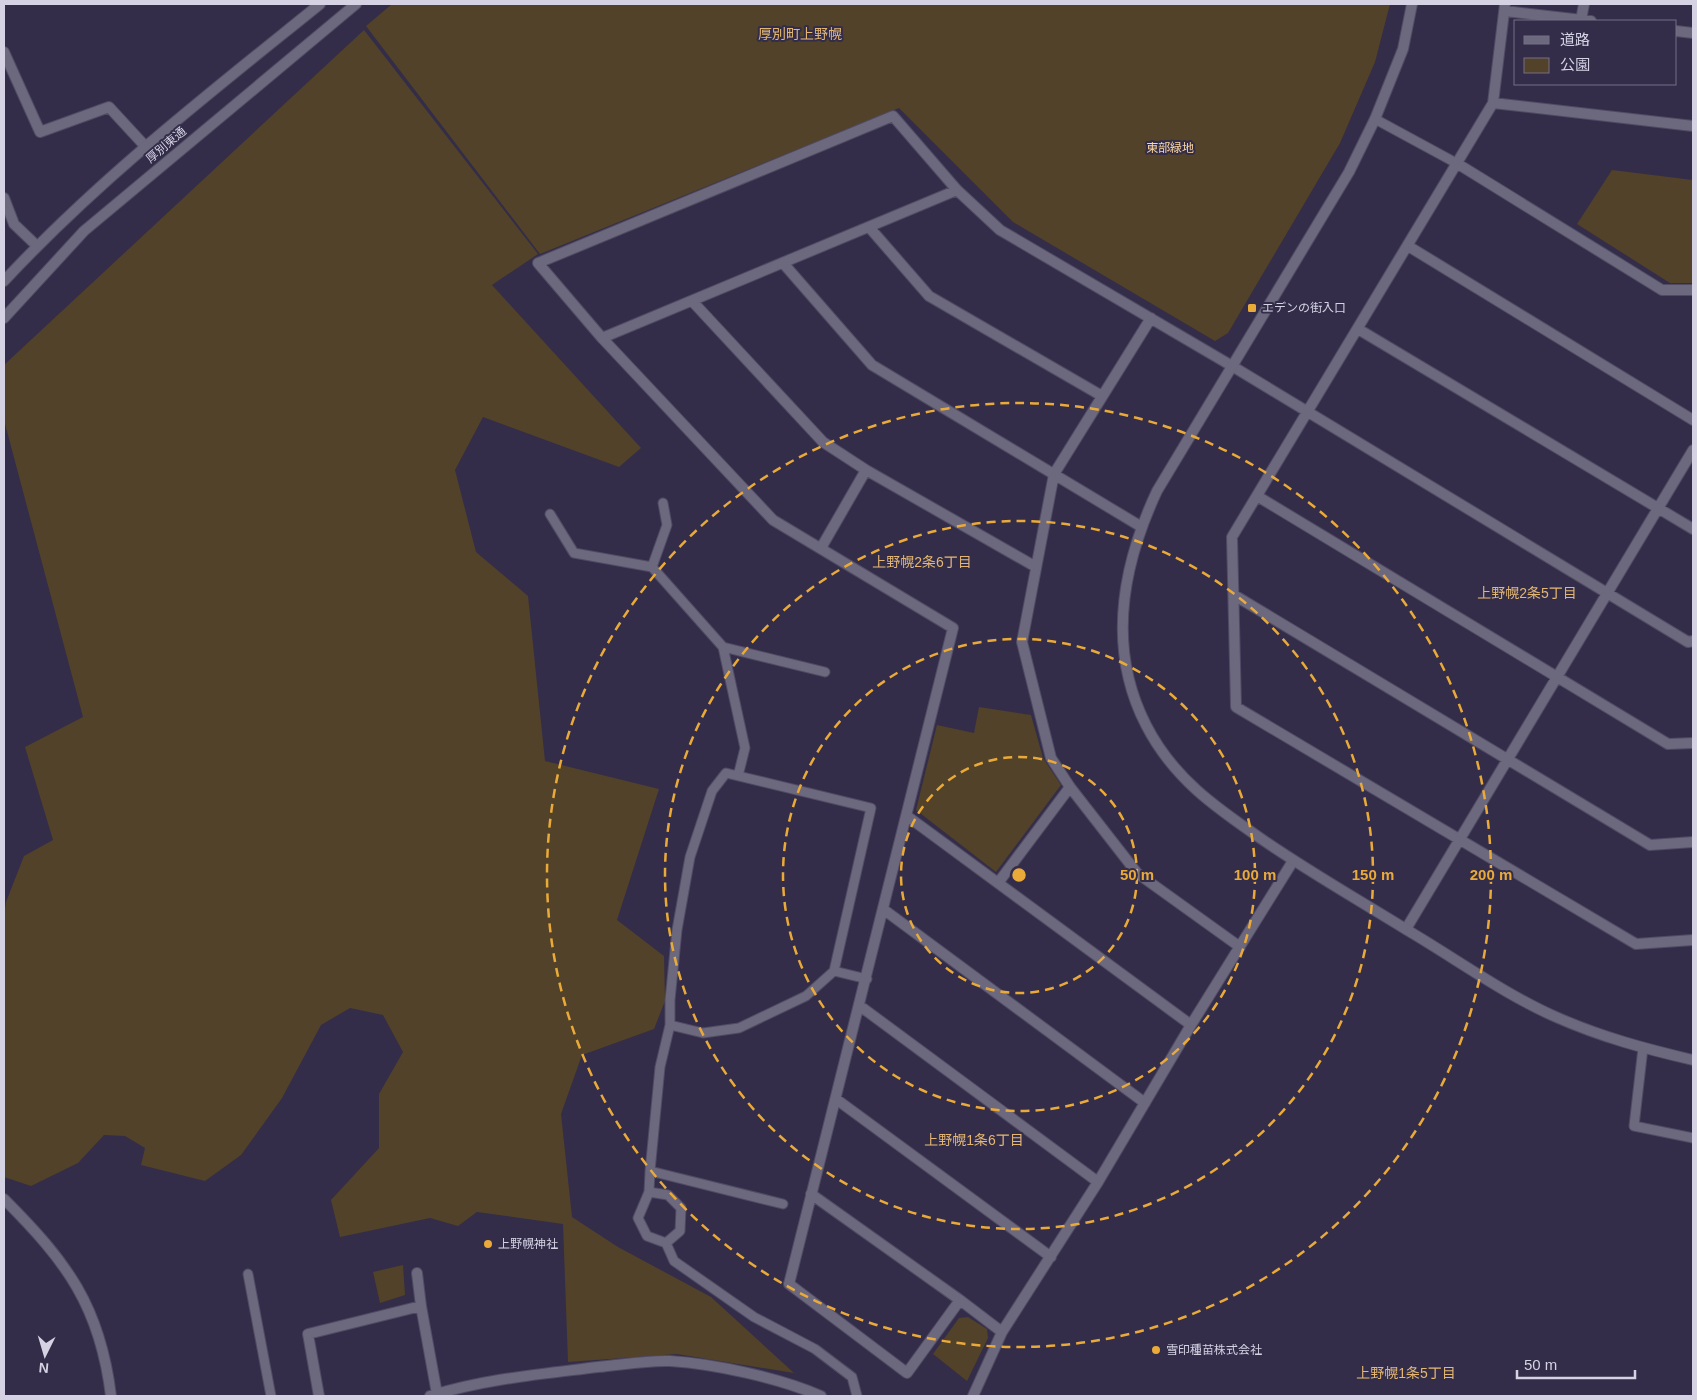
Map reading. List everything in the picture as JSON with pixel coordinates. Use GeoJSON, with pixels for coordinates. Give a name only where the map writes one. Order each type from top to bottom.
{"type":"FeatureCollection","features":[{"type":"Feature","properties":{"kind":"street","name":"厚別東通"},"geometry":{"type":"LineString","coordinates":[[4,281],[37,246],[145,146],[320,4]]}},
{"type":"Feature","properties":{"kind":"street","name":"厚別東通"},"geometry":{"type":"LineString","coordinates":[[4,318],[84,231],[356,4]]}},
{"type":"Feature","properties":{"kind":"street"},"geometry":{"type":"LineString","coordinates":[[1412,4],[1403,49],[1375,119],[1349,172],[1157,491],[1140,526],[1127,574],[1122,613],[1126,676],[1146,725],[1171,766],[1210,804],[1294,861],[1553,1016],[1602,1036],[1693,1060]]}},
{"type":"Feature","properties":{"kind":"street"},"geometry":{"type":"LineString","coordinates":[[1584,4],[1586,20]]}},
{"type":"Feature","properties":{"kind":"street"},"geometry":{"type":"LineString","coordinates":[[1580,20],[1505,7],[1492,103],[1458,164],[1232,537],[1236,707],[1636,944],[1693,940]]}},
{"type":"Feature","properties":{"kind":"street"},"geometry":{"type":"LineString","coordinates":[[1677,31],[1693,33]]}},
{"type":"Feature","properties":{"kind":"street"},"geometry":{"type":"LineString","coordinates":[[4,52],[40,132],[109,107],[145,146]]}},
{"type":"Feature","properties":{"kind":"street"},"geometry":{"type":"LineString","coordinates":[[1492,103],[1693,126]]}},
{"type":"Feature","properties":{"kind":"street"},"geometry":{"type":"LineString","coordinates":[[960,1300],[906,1373],[790,1284],[953,628],[773,520],[602,338],[538,263],[893,116],[957,190],[1000,230],[1232,366],[1688,642],[1693,641]]}},
{"type":"Feature","properties":{"kind":"street"},"geometry":{"type":"LineString","coordinates":[[1458,164],[1662,290],[1693,290]]}},
{"type":"Feature","properties":{"kind":"street"},"geometry":{"type":"LineString","coordinates":[[602,338],[693,302],[957,190]]}},
{"type":"Feature","properties":{"kind":"street"},"geometry":{"type":"LineString","coordinates":[[4,198],[14,224],[37,246]]}},
{"type":"Feature","properties":{"kind":"street"},"geometry":{"type":"LineString","coordinates":[[869,227],[929,296],[1102,396]]}},
{"type":"Feature","properties":{"kind":"street"},"geometry":{"type":"LineString","coordinates":[[1408,246],[1693,420]]}},
{"type":"Feature","properties":{"kind":"street"},"geometry":{"type":"LineString","coordinates":[[783,263],[872,365],[1140,526]]}},
{"type":"Feature","properties":{"kind":"street"},"geometry":{"type":"LineString","coordinates":[[693,302],[823,442],[866,470],[1036,567]]}},
{"type":"Feature","properties":{"kind":"street"},"geometry":{"type":"LineString","coordinates":[[1151,318],[1054,474],[1022,642],[1051,758],[1070,787],[1137,873],[1240,948]]}},
{"type":"Feature","properties":{"kind":"street"},"geometry":{"type":"LineString","coordinates":[[1358,329],[1693,529]]}},
{"type":"Feature","properties":{"kind":"street"},"geometry":{"type":"LineString","coordinates":[[1406,929],[1693,450]]}},
{"type":"Feature","properties":{"kind":"street"},"geometry":{"type":"LineString","coordinates":[[821,548],[866,470]]}},
{"type":"Feature","properties":{"kind":"street"},"geometry":{"type":"LineString","coordinates":[[1257,496],[1668,744],[1693,743]]}},
{"type":"Feature","properties":{"kind":"street"},"geometry":{"type":"LineString","coordinates":[[1234,595],[1650,845],[1693,842]]}},
{"type":"Feature","properties":{"kind":"street"},"geometry":{"type":"LineString","coordinates":[[998,883],[1070,787]]}},
{"type":"Feature","properties":{"kind":"street"},"geometry":{"type":"LineString","coordinates":[[907,816],[1190,1025]]}},
{"type":"Feature","properties":{"kind":"street"},"geometry":{"type":"LineString","coordinates":[[973,1396],[1002,1332],[1098,1182],[1190,1025],[1294,861]]}},
{"type":"Feature","properties":{"kind":"street"},"geometry":{"type":"LineString","coordinates":[[884,909],[1145,1103]]}},
{"type":"Feature","properties":{"kind":"street"},"geometry":{"type":"LineString","coordinates":[[860,1006],[1098,1182]]}},
{"type":"Feature","properties":{"kind":"street"},"geometry":{"type":"LineString","coordinates":[[836,1099],[1051,1257]]}},
{"type":"Feature","properties":{"kind":"street"},"geometry":{"type":"LineString","coordinates":[[812,1194],[1002,1332]]}},
{"type":"Feature","properties":{"kind":"street"},"geometry":{"type":"LineString","coordinates":[[4,1199],[39,1234],[64,1266],[83,1296],[100,1339],[111,1396]]}},
{"type":"Feature","properties":{"kind":"street"},"geometry":{"type":"LineString","coordinates":[[417,1273],[433,1395],[528,1375],[667,1361],[697,1363],[751,1375],[821,1396]]}},
{"type":"Feature","properties":{"kind":"street"},"geometry":{"type":"LineString","coordinates":[[319,1396],[308,1334],[421,1306]]}},
{"type":"Feature","properties":{"kind":"lane"},"geometry":{"type":"LineString","coordinates":[[1375,119],[1458,164]]}},
{"type":"Feature","properties":{"kind":"lane"},"geometry":{"type":"LineString","coordinates":[[652,567],[667,525],[663,503]]}},
{"type":"Feature","properties":{"kind":"lane"},"geometry":{"type":"LineString","coordinates":[[550,514],[574,553],[652,567],[723,647],[745,748],[738,776]]}},
{"type":"Feature","properties":{"kind":"lane"},"geometry":{"type":"LineString","coordinates":[[723,647],[824,672]]}},
{"type":"Feature","properties":{"kind":"lane"},"geometry":{"type":"LineString","coordinates":[[670,1026],[703,1033],[739,1028],[806,996],[834,971],[871,808],[726,774],[712,791],[690,857],[677,930],[670,1000],[670,1026],[660,1067],[648,1192],[638,1218],[647,1236],[666,1243],[674,1261],[754,1317],[815,1349],[852,1377],[857,1396]]}},
{"type":"Feature","properties":{"kind":"lane"},"geometry":{"type":"LineString","coordinates":[[834,971],[867,979]]}},
{"type":"Feature","properties":{"kind":"lane"},"geometry":{"type":"LineString","coordinates":[[1643,1048],[1634,1126],[1693,1138]]}},
{"type":"Feature","properties":{"kind":"lane"},"geometry":{"type":"LineString","coordinates":[[650,1171],[783,1204]]}},
{"type":"Feature","properties":{"kind":"lane"},"geometry":{"type":"LineString","coordinates":[[648,1192],[668,1195],[681,1208],[680,1231],[666,1243]]}},
{"type":"Feature","properties":{"kind":"lane"},"geometry":{"type":"LineString","coordinates":[[248,1274],[271,1396]]}},
{"type":"Feature","properties":{"kind":"green space","name":"東部緑地"},"geometry":{"type":"Polygon","coordinates":[[[392,4],[1390,4],[1375,62],[1340,143],[1228,333],[1215,341],[1013,222],[899,108],[540,254],[366,26],[392,4]]]}},
{"type":"Feature","properties":{"kind":"green space"},"geometry":{"type":"Polygon","coordinates":[[[364,30],[538,254],[492,285],[641,448],[619,467],[483,417],[455,470],[476,552],[528,596],[545,761],[659,789],[617,920],[664,956],[665,1001],[654,1029],[582,1055],[561,1114],[572,1217],[618,1247],[711,1297],[794,1373],[677,1354],[568,1362],[563,1224],[477,1212],[458,1226],[430,1218],[340,1237],[331,1200],[379,1148],[379,1094],[403,1052],[383,1015],[350,1008],[321,1025],[282,1098],[241,1155],[205,1181],[141,1165],[145,1148],[125,1136],[104,1135],[78,1163],[31,1186],[4,1177],[4,915],[6,902],[24,856],[53,840],[25,747],[83,717],[4,420],[4,365],[364,30]]]}},
{"type":"Feature","properties":{"kind":"green space"},"geometry":{"type":"Polygon","coordinates":[[[1612,170],[1693,180],[1693,283],[1670,283],[1577,224],[1612,170]]]}},
{"type":"Feature","properties":{"kind":"green space"},"geometry":{"type":"Polygon","coordinates":[[[979,707],[1031,715],[1043,758],[1061,785],[996,872],[916,810],[937,725],[974,733],[979,707]]]}},
{"type":"Feature","properties":{"kind":"green space"},"geometry":{"type":"Polygon","coordinates":[[[403,1265],[405,1295],[380,1303],[373,1272],[403,1265]]]}},
{"type":"Feature","properties":{"kind":"green space"},"geometry":{"type":"Polygon","coordinates":[[[968,1317],[987,1329],[988,1338],[967,1381],[933,1354],[959,1318],[968,1317]]]}},
{"type":"Feature","properties":{"kind":"place","name":"エデンの街入口"},"geometry":{"type":"Point","coordinates":[1252,308]}},
{"type":"Feature","properties":{"kind":"place","name":"上野幌神社"},"geometry":{"type":"Point","coordinates":[488,1244]}},
{"type":"Feature","properties":{"kind":"place","name":"雪印種苗株式会社"},"geometry":{"type":"Point","coordinates":[1156,1350]}},
{"type":"Feature","properties":{"kind":"district","name":"厚別町上野幌"},"geometry":{"type":"Point","coordinates":[800,34]}},
{"type":"Feature","properties":{"kind":"district","name":"上野幌2条6丁目"},"geometry":{"type":"Point","coordinates":[922,562]}},
{"type":"Feature","properties":{"kind":"district","name":"上野幌2条5丁目"},"geometry":{"type":"Point","coordinates":[1527,593]}},
{"type":"Feature","properties":{"kind":"district","name":"上野幌1条6丁目"},"geometry":{"type":"Point","coordinates":[974,1140]}},
{"type":"Feature","properties":{"kind":"district","name":"上野幌1条5丁目"},"geometry":{"type":"Point","coordinates":[1406,1373]}}]}
